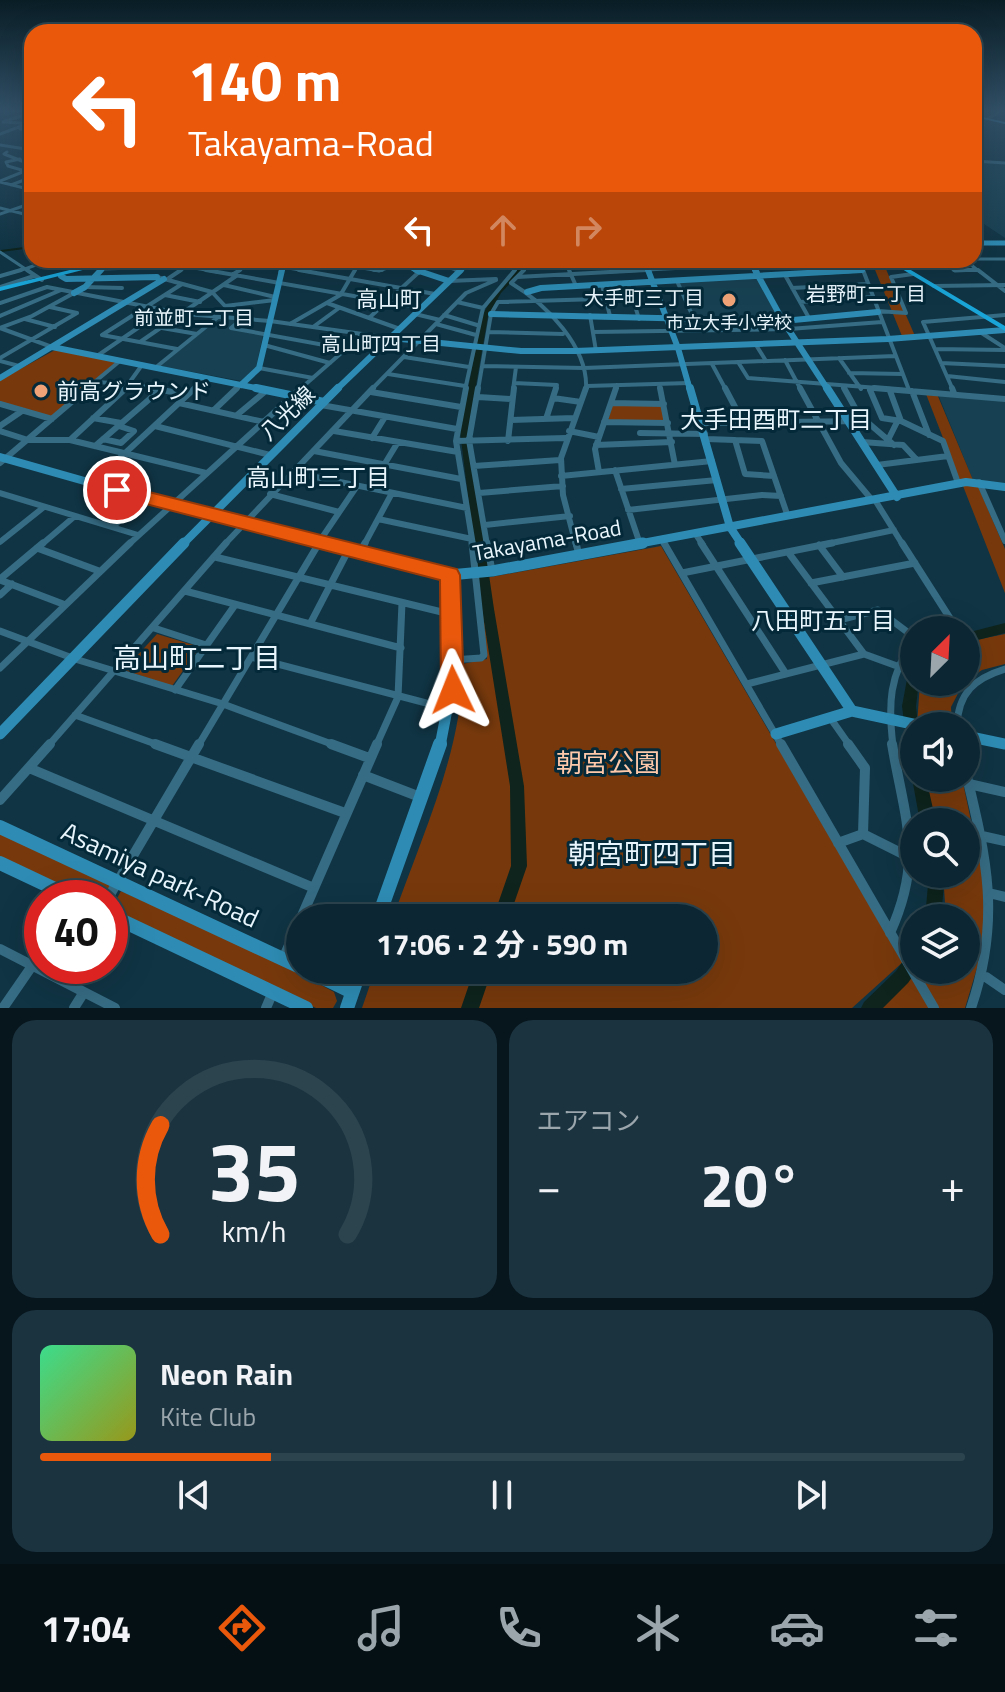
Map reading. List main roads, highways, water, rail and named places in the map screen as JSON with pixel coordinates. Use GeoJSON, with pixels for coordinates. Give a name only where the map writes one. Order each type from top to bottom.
{"type":"FeatureCollection","features":[{"type":"Feature","properties":{"kind":"main road"},"geometry":{"type":"LineString","coordinates":[[0,288],[91,268]]}},
{"type":"Feature","properties":{"kind":"main road"},"geometry":{"type":"LineString","coordinates":[[903,268],[1005,330]]}},
{"type":"Feature","properties":{"kind":"waterway"},"geometry":{"type":"LineString","coordinates":[[1,251],[24,248]]}},
{"type":"Feature","properties":{"kind":"waterway"},"geometry":{"type":"LineString","coordinates":[[506,904],[519,866],[517,786],[488,609],[464,431],[485,316],[498,292],[521,268]]}},
{"type":"Feature","properties":{"kind":"waterway"},"geometry":{"type":"LineString","coordinates":[[980,634],[1005,628]]}},
{"type":"Feature","properties":{"kind":"waterway"},"geometry":{"type":"LineString","coordinates":[[910,712],[911,696]]}},
{"type":"Feature","properties":{"kind":"waterway"},"geometry":{"type":"LineString","coordinates":[[922,792],[925,808]]}},
{"type":"Feature","properties":{"kind":"waterway"},"geometry":{"type":"LineString","coordinates":[[934,904],[936,888]]}},
{"type":"Feature","properties":{"kind":"waterway"},"geometry":{"type":"LineString","coordinates":[[870,1008],[900,979]]}},
{"type":"Feature","properties":{"kind":"waterway"},"geometry":{"type":"LineString","coordinates":[[470,1008],[478,984]]}},
{"type":"Feature","properties":{"kind":"place","name":"市立大手小学校"},"geometry":{"type":"Point","coordinates":[729,300]}},
{"type":"Feature","properties":{"kind":"place","name":"前高グラウンド"},"geometry":{"type":"Point","coordinates":[41,391]}},
{"type":"Feature","properties":{"kind":"district","name":"岩野町二丁目"},"geometry":{"type":"Point","coordinates":[866,294]}},
{"type":"Feature","properties":{"kind":"district","name":"大手町三丁目"},"geometry":{"type":"Point","coordinates":[644,298]}},
{"type":"Feature","properties":{"kind":"district","name":"高山町"},"geometry":{"type":"Point","coordinates":[389,299]}},
{"type":"Feature","properties":{"kind":"district","name":"前並町二丁目"},"geometry":{"type":"Point","coordinates":[194,318]}},
{"type":"Feature","properties":{"kind":"district","name":"高山町四丁目"},"geometry":{"type":"Point","coordinates":[381,344]}},
{"type":"Feature","properties":{"kind":"district","name":"大手田酉町二丁目"},"geometry":{"type":"Point","coordinates":[776,420]}},
{"type":"Feature","properties":{"kind":"district","name":"高山町三丁目"},"geometry":{"type":"Point","coordinates":[318,478]}},
{"type":"Feature","properties":{"kind":"district","name":"八田町五丁目"},"geometry":{"type":"Point","coordinates":[823,621]}},
{"type":"Feature","properties":{"kind":"district","name":"高山町二丁目"},"geometry":{"type":"Point","coordinates":[197,658]}},
{"type":"Feature","properties":{"kind":"district","name":"朝宮町四丁目"},"geometry":{"type":"Point","coordinates":[652,854]}},
{"type":"Feature","properties":{"kind":"park label","name":"朝宮公園"},"geometry":{"type":"Point","coordinates":[608,763]}}]}
